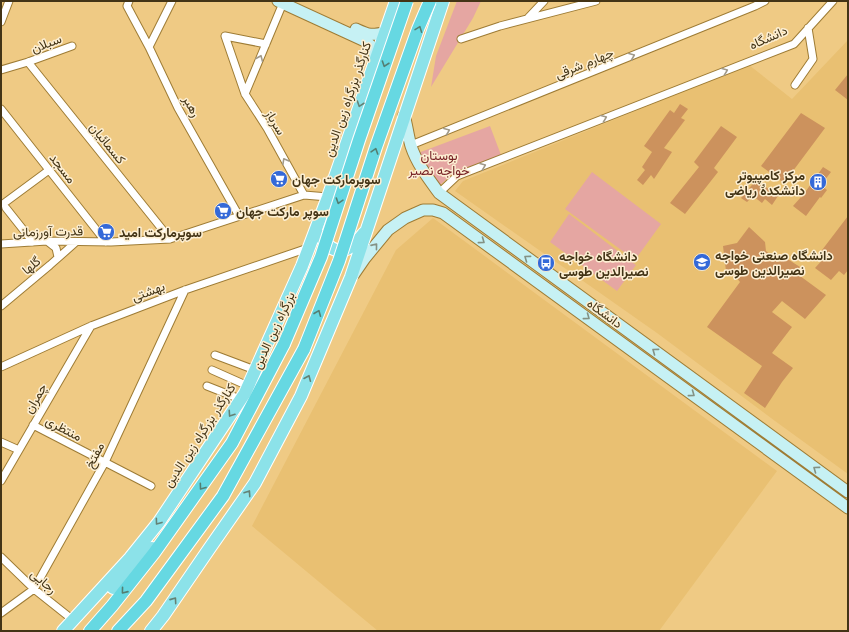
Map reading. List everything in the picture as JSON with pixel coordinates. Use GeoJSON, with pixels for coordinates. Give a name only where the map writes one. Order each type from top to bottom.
{"type":"FeatureCollection","features":[{"type":"Feature","properties":{"kind":"highway","name":"بزرگراه زین الدین"},"geometry":{"type":"LineString","coordinates":[[90,631],[145,565],[232,443],[284,344],[321,257],[407,1]]}},
{"type":"Feature","properties":{"kind":"highway"},"geometry":{"type":"LineString","coordinates":[[118,631],[146,601],[223,496],[304,349],[339,261],[376,148],[418,30],[430,1]]}},
{"type":"Feature","properties":{"kind":"main road"},"geometry":{"type":"LineString","coordinates":[[295,1],[368,34],[374,35],[386,32]]}},
{"type":"Feature","properties":{"kind":"main road","name":"کنارگذر بزرگراه زین الدین"},"geometry":{"type":"LineString","coordinates":[[63,631],[130,558],[159,522],[248,386],[302,266],[328,197],[396,1]]}},
{"type":"Feature","properties":{"kind":"main road"},"geometry":{"type":"LineString","coordinates":[[151,631],[209,550],[254,483],[301,396],[351,277],[443,1]]}},
{"type":"Feature","properties":{"kind":"main road"},"geometry":{"type":"LineString","coordinates":[[282,2],[370,44],[373,48],[376,60]]}},
{"type":"Feature","properties":{"kind":"main road","name":"دانشگاه"},"geometry":{"type":"LineString","coordinates":[[404,115],[411,146],[416,158],[438,193],[848,492]]}},
{"type":"Feature","properties":{"kind":"main road"},"geometry":{"type":"LineString","coordinates":[[328,197],[322,220],[321,237],[324,243],[329,247],[340,251],[348,249],[362,236],[369,226]]}},
{"type":"Feature","properties":{"kind":"main road","name":"دانشگاه"},"geometry":{"type":"LineString","coordinates":[[351,277],[388,230],[405,218],[423,210],[433,210],[443,213],[848,508]]}},
{"type":"Feature","properties":{"kind":"main road"},"geometry":{"type":"LineString","coordinates":[[542,285],[551,275]]}},
{"type":"Feature","properties":{"kind":"main road"},"geometry":{"type":"LineString","coordinates":[[627,346],[635,337]]}},
{"type":"Feature","properties":{"kind":"main road"},"geometry":{"type":"LineString","coordinates":[[66,631],[131,571],[181,516]]}},
{"type":"Feature","properties":{"kind":"street"},"geometry":{"type":"LineString","coordinates":[[1,22],[9,1]]}},
{"type":"Feature","properties":{"kind":"street"},"geometry":{"type":"LineString","coordinates":[[149,47],[172,1]]}},
{"type":"Feature","properties":{"kind":"street"},"geometry":{"type":"LineString","coordinates":[[528,18],[544,1]]}},
{"type":"Feature","properties":{"kind":"street"},"geometry":{"type":"LineString","coordinates":[[461,39],[528,18],[596,1]]}},
{"type":"Feature","properties":{"kind":"street","name":"چهارم شرقی"},"geometry":{"type":"LineString","coordinates":[[411,146],[765,1]]}},
{"type":"Feature","properties":{"kind":"street","name":"دانشگاه"},"geometry":{"type":"LineString","coordinates":[[438,193],[457,176],[794,44],[833,1]]}},
{"type":"Feature","properties":{"kind":"street"},"geometry":{"type":"LineString","coordinates":[[245,94],[282,2]]}},
{"type":"Feature","properties":{"kind":"street","name":"رهبر"},"geometry":{"type":"LineString","coordinates":[[128,3],[178,108],[239,216]]}},
{"type":"Feature","properties":{"kind":"street"},"geometry":{"type":"LineString","coordinates":[[795,85],[813,59],[808,28]]}},
{"type":"Feature","properties":{"kind":"street","name":"سرباز"},"geometry":{"type":"LineString","coordinates":[[266,44],[225,36],[245,94],[267,128],[304,196]]}},
{"type":"Feature","properties":{"kind":"street","name":"سبلان"},"geometry":{"type":"LineString","coordinates":[[1,70],[72,46]]}},
{"type":"Feature","properties":{"kind":"street","name":"کسمائیان"},"geometry":{"type":"LineString","coordinates":[[28,62],[170,239]]}},
{"type":"Feature","properties":{"kind":"street","name":"مسجد"},"geometry":{"type":"LineString","coordinates":[[1,109],[106,242]]}},
{"type":"Feature","properties":{"kind":"street"},"geometry":{"type":"LineString","coordinates":[[33,242],[4,206],[49,170]]}},
{"type":"Feature","properties":{"kind":"street"},"geometry":{"type":"LineString","coordinates":[[304,196],[328,197]]}},
{"type":"Feature","properties":{"kind":"street","name":"قدرت آورزمانی"},"geometry":{"type":"LineString","coordinates":[[1,244],[47,241],[106,242],[170,239],[304,196]]}},
{"type":"Feature","properties":{"kind":"street"},"geometry":{"type":"LineString","coordinates":[[47,241],[56,248],[58,257]]}},
{"type":"Feature","properties":{"kind":"street","name":"گلها"},"geometry":{"type":"LineString","coordinates":[[1,306],[76,242]]}},
{"type":"Feature","properties":{"kind":"street","name":"بهشتی"},"geometry":{"type":"LineString","coordinates":[[1,367],[91,326],[185,290],[308,248]]}},
{"type":"Feature","properties":{"kind":"street","name":"مفتخ"},"geometry":{"type":"LineString","coordinates":[[1,613],[34,589],[105,462],[185,290]]}},
{"type":"Feature","properties":{"kind":"street","name":"چمران"},"geometry":{"type":"LineString","coordinates":[[1,482],[91,326]]}},
{"type":"Feature","properties":{"kind":"street"},"geometry":{"type":"LineString","coordinates":[[215,355],[255,370]]}},
{"type":"Feature","properties":{"kind":"street"},"geometry":{"type":"LineString","coordinates":[[212,370],[248,386]]}},
{"type":"Feature","properties":{"kind":"street"},"geometry":{"type":"LineString","coordinates":[[207,386],[240,400]]}},
{"type":"Feature","properties":{"kind":"street","name":"منتظری"},"geometry":{"type":"LineString","coordinates":[[33,425],[151,486]]}},
{"type":"Feature","properties":{"kind":"street"},"geometry":{"type":"LineString","coordinates":[[1,442],[19,450]]}},
{"type":"Feature","properties":{"kind":"street","name":"رجایی"},"geometry":{"type":"LineString","coordinates":[[1,557],[34,589],[73,620]]}},
{"type":"Feature","properties":{"kind":"shaded area","name":"دانشگاه صنعتی خواجه نصیرالدین طوسی"},"geometry":{"type":"Polygon","coordinates":[[[848,40],[848,474],[657,333],[455,191],[463,181],[749,65],[792,99],[848,40]]]}},
{"type":"Feature","properties":{"kind":"shaded area"},"geometry":{"type":"Polygon","coordinates":[[[433,218],[777,471],[659,631],[378,631],[252,526],[396,250],[433,218]]]}},
{"type":"Feature","properties":{"kind":"green space"},"geometry":{"type":"Polygon","coordinates":[[[457,1],[481,1],[473,18],[431,87],[436,56],[457,1]]]}},
{"type":"Feature","properties":{"kind":"green space","name":"بوستان خواجه نصیر"},"geometry":{"type":"Polygon","coordinates":[[[490,126],[501,155],[453,173],[438,187],[418,153],[490,126]]]}},
{"type":"Feature","properties":{"kind":"green space"},"geometry":{"type":"Polygon","coordinates":[[[592,172],[661,224],[635,260],[565,209],[592,172]]]}},
{"type":"Feature","properties":{"kind":"green space"},"geometry":{"type":"Polygon","coordinates":[[[569,214],[636,265],[617,291],[550,242],[569,214]]]}},
{"type":"Feature","properties":{"kind":"building"},"geometry":{"type":"Polygon","coordinates":[[[848,74],[848,100],[835,90],[848,74]]]}},
{"type":"Feature","properties":{"kind":"building"},"geometry":{"type":"Polygon","coordinates":[[[680,104],[688,109],[681,118],[685,120],[664,148],[672,152],[654,179],[651,175],[643,185],[637,180],[645,170],[642,167],[652,152],[644,146],[670,110],[674,113],[680,104]]]}},
{"type":"Feature","properties":{"kind":"building"},"geometry":{"type":"Polygon","coordinates":[[[801,113],[825,128],[784,183],[761,166],[801,113]]]}},
{"type":"Feature","properties":{"kind":"building"},"geometry":{"type":"Polygon","coordinates":[[[721,126],[737,137],[714,168],[718,172],[685,214],[670,203],[699,167],[694,162],[721,126]]]}},
{"type":"Feature","properties":{"kind":"building"},"geometry":{"type":"Polygon","coordinates":[[[823,167],[831,172],[821,185],[827,190],[806,216],[793,206],[801,198],[823,167]]]}},
{"type":"Feature","properties":{"kind":"building"},"geometry":{"type":"Polygon","coordinates":[[[756,180],[778,196],[772,205],[765,199],[762,203],[753,196],[747,202],[741,198],[756,180]]]}},
{"type":"Feature","properties":{"kind":"building"},"geometry":{"type":"Polygon","coordinates":[[[848,216],[848,270],[844,275],[839,271],[831,280],[815,268],[824,258],[819,254],[848,216]]]}},
{"type":"Feature","properties":{"kind":"building"},"geometry":{"type":"Polygon","coordinates":[[[749,227],[765,242],[766,251],[779,262],[786,258],[800,267],[796,273],[826,295],[805,319],[782,301],[772,312],[792,327],[772,353],[793,368],[765,408],[744,393],[762,366],[707,327],[740,282],[730,270],[726,271],[723,246],[737,243],[749,227]]]}},
{"type":"Feature","properties":{"kind":"place","name":"سوپرمارکت جهان"},"geometry":{"type":"Point","coordinates":[279,179]}},
{"type":"Feature","properties":{"kind":"place","name":"مرکز کامپیوتر دانشکدهٔ ریاضی"},"geometry":{"type":"Point","coordinates":[818,182]}},
{"type":"Feature","properties":{"kind":"place","name":"سوپر مارکت جهان"},"geometry":{"type":"Point","coordinates":[223,211]}},
{"type":"Feature","properties":{"kind":"place","name":"سوپرمارکت امید"},"geometry":{"type":"Point","coordinates":[106,232]}},
{"type":"Feature","properties":{"kind":"place","name":"دانشگاه صنعتی خواجه نصیرالدین طوسی"},"geometry":{"type":"Point","coordinates":[702,262]}},
{"type":"Feature","properties":{"kind":"place","name":"دانشگاه خواجه نصیرالدین طوسی"},"geometry":{"type":"Point","coordinates":[546,263]}}]}
